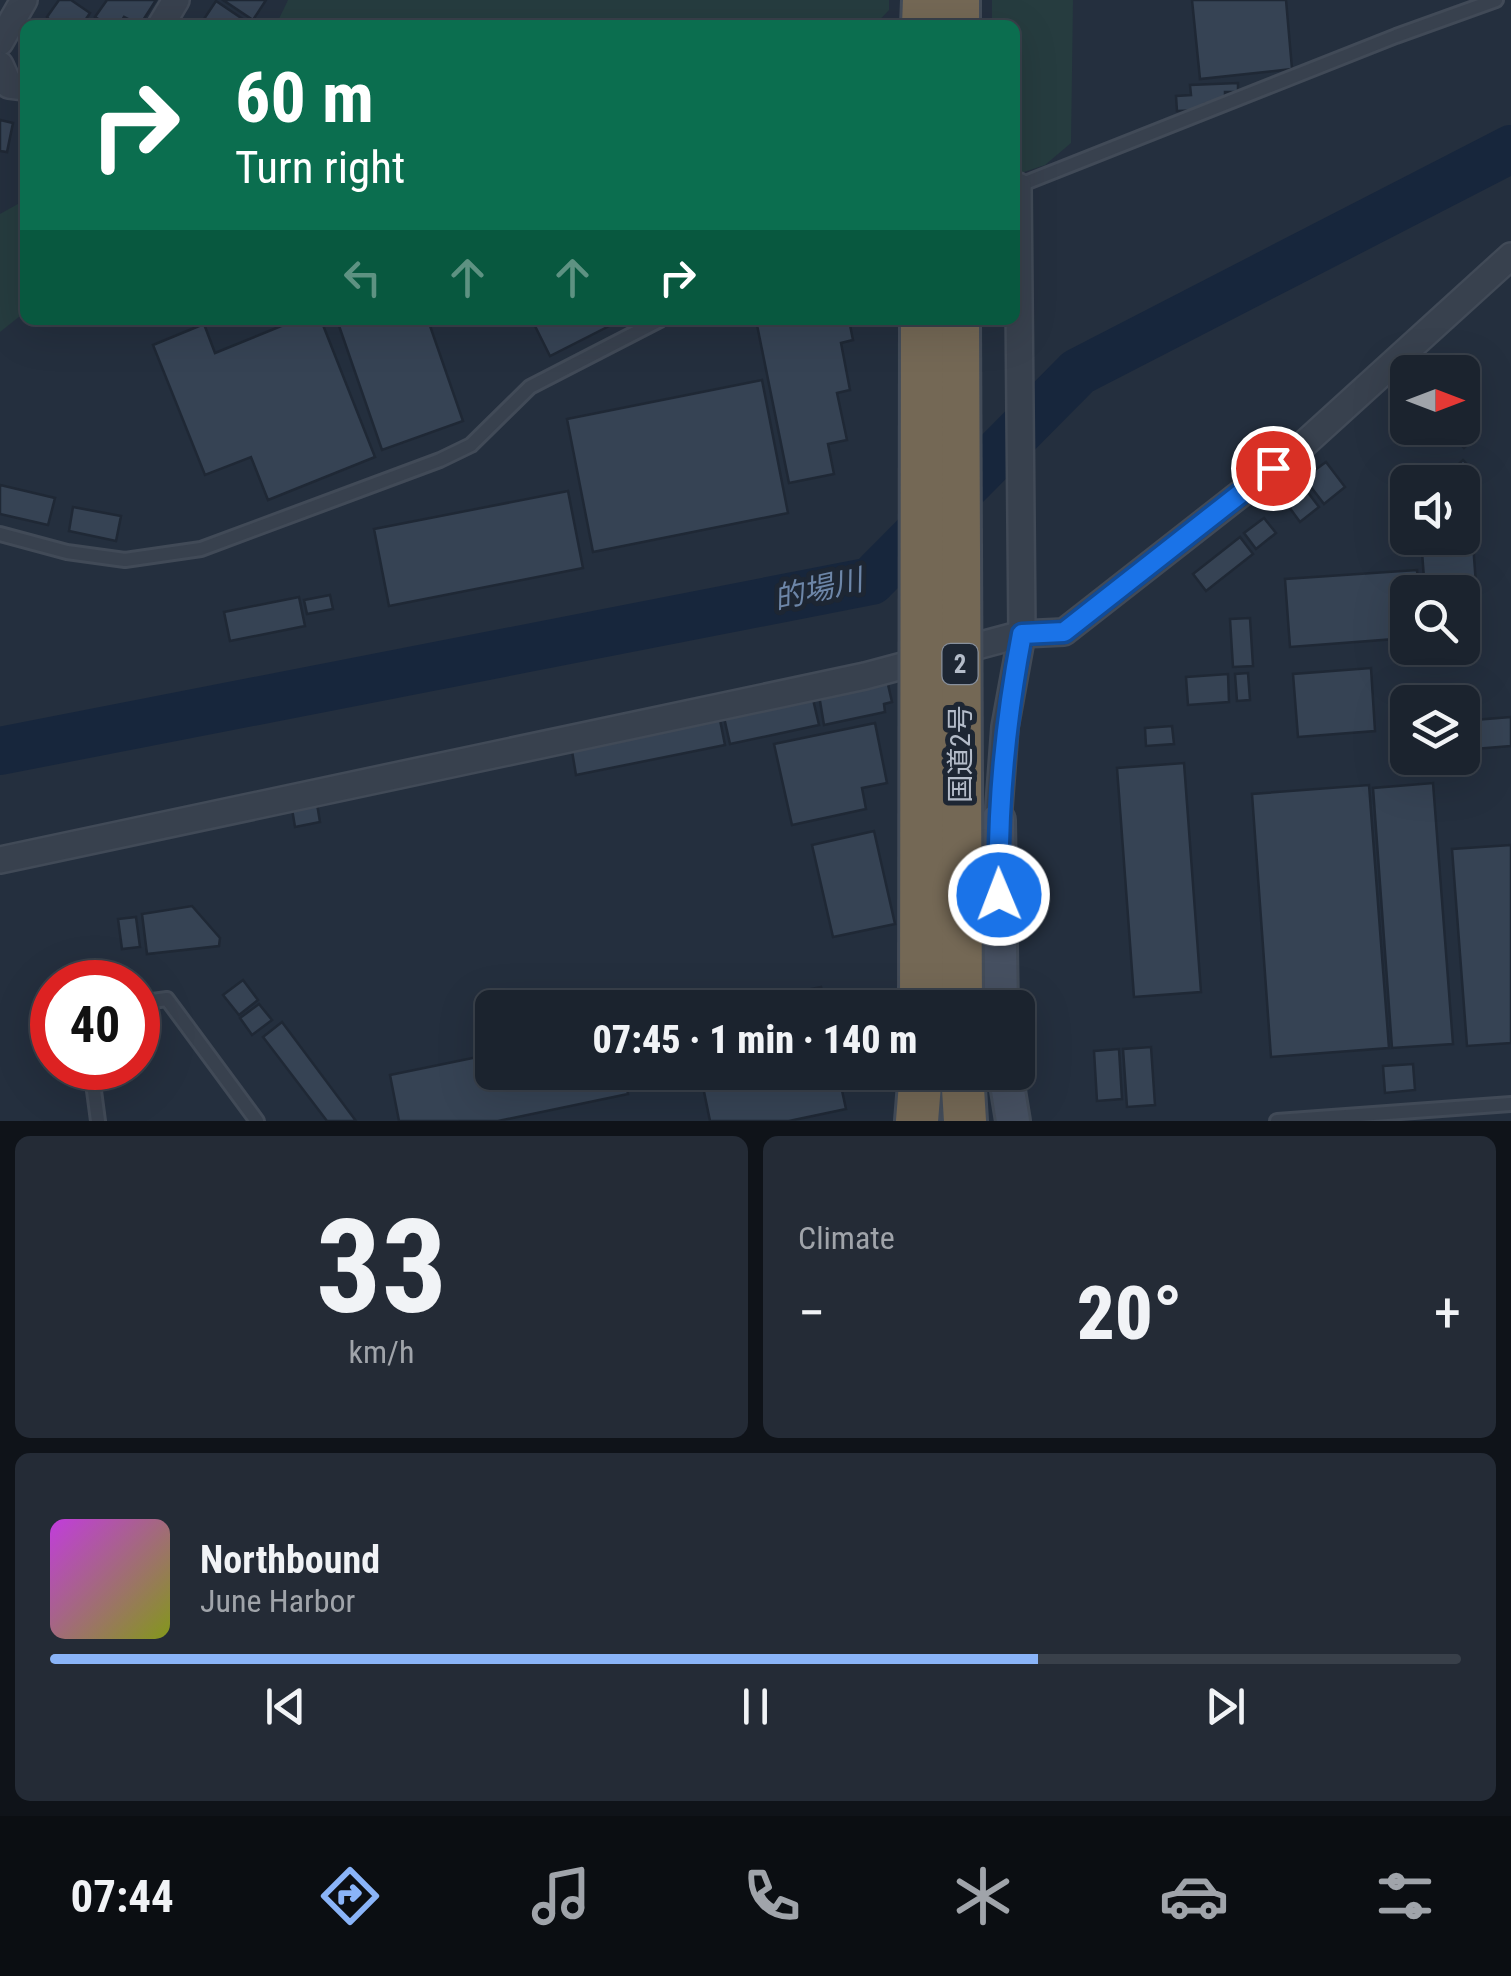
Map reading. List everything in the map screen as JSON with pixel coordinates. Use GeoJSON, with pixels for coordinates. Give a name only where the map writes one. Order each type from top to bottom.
{"type":"FeatureCollection","features":[{"type":"Feature","properties":{"kind":"highway","name":"国道2号"},"geometry":{"type":"LineString","coordinates":[[921,990],[922,325]]}},
{"type":"Feature","properties":{"kind":"highway","name":"国道2号"},"geometry":{"type":"LineString","coordinates":[[958,325],[961,990]]}},
{"type":"Feature","properties":{"kind":"highway"},"geometry":{"type":"LineString","coordinates":[[919,1121],[920,1090]]}},
{"type":"Feature","properties":{"kind":"highway"},"geometry":{"type":"LineString","coordinates":[[962,1090],[963,1121]]}},
{"type":"Feature","properties":{"kind":"street"},"geometry":{"type":"LineString","coordinates":[[0,42],[24,0]]}},
{"type":"Feature","properties":{"kind":"street"},"geometry":{"type":"LineString","coordinates":[[0,66],[9,85],[20,86]]}},
{"type":"Feature","properties":{"kind":"street"},"geometry":{"type":"LineString","coordinates":[[0,860],[846,680],[1022,634],[1064,632],[1303,445],[1511,256]]}},
{"type":"Feature","properties":{"kind":"street"},"geometry":{"type":"LineString","coordinates":[[1001,990],[998,820],[1005,727],[1022,634],[1019,325]]}},
{"type":"Feature","properties":{"kind":"street"},"geometry":{"type":"LineString","coordinates":[[1008,1090],[1013,1121]]}},
{"type":"Feature","properties":{"kind":"lane"},"geometry":{"type":"LineString","coordinates":[[1020,185],[1496,0]]}},
{"type":"Feature","properties":{"kind":"lane"},"geometry":{"type":"LineString","coordinates":[[0,534],[67,552],[125,560],[201,548],[471,446],[530,386],[650,325]]}},
{"type":"Feature","properties":{"kind":"lane"},"geometry":{"type":"LineString","coordinates":[[160,1000],[167,999],[257,1121]]}},
{"type":"Feature","properties":{"kind":"lane"},"geometry":{"type":"LineString","coordinates":[[94,1090],[98,1121]]}},
{"type":"Feature","properties":{"kind":"lane"},"geometry":{"type":"LineString","coordinates":[[1277,1121],[1511,1104]]}},
{"type":"Feature","properties":{"kind":"green space"},"geometry":{"type":"Polygon","coordinates":[[[288,0],[889,0],[889,10],[880,20],[278,20],[288,0]]]}},
{"type":"Feature","properties":{"kind":"green space"},"geometry":{"type":"Polygon","coordinates":[[[992,0],[1073,0],[1071,143],[1045,165],[1020,173],[1020,20],[992,20],[992,0]]]}},
{"type":"Feature","properties":{"kind":"green space"},"geometry":{"type":"Polygon","coordinates":[[[20,203],[20,316],[0,332],[0,214],[20,203]]]}},
{"type":"Feature","properties":{"kind":"building"},"geometry":{"type":"Polygon","coordinates":[[[59,0],[71,0],[90,13],[85,20],[47,17],[59,0]]]}},
{"type":"Feature","properties":{"kind":"building"},"geometry":{"type":"Polygon","coordinates":[[[107,0],[156,0],[143,20],[95,17],[107,0]]]}},
{"type":"Feature","properties":{"kind":"building"},"geometry":{"type":"Polygon","coordinates":[[[223,0],[266,0],[253,20],[223,0]]]}},
{"type":"Feature","properties":{"kind":"building"},"geometry":{"type":"Polygon","coordinates":[[[1192,0],[1286,0],[1292,69],[1200,79],[1192,0]]]}},
{"type":"Feature","properties":{"kind":"building"},"geometry":{"type":"Polygon","coordinates":[[[216,1],[244,20],[203,20],[216,1]]]}},
{"type":"Feature","properties":{"kind":"building"},"geometry":{"type":"Polygon","coordinates":[[[1238,83],[1238,92],[1225,92],[1225,103],[1205,104],[1205,110],[1177,111],[1176,96],[1191,95],[1190,85],[1238,83]]]}},
{"type":"Feature","properties":{"kind":"building"},"geometry":{"type":"Polygon","coordinates":[[[0,120],[13,123],[7,152],[0,151],[0,120]]]}},
{"type":"Feature","properties":{"kind":"building"},"geometry":{"type":"Polygon","coordinates":[[[204,325],[215,353],[284,325],[323,325],[375,457],[268,500],[251,457],[205,475],[153,345],[204,325]]]}},
{"type":"Feature","properties":{"kind":"building"},"geometry":{"type":"Polygon","coordinates":[[[339,325],[430,325],[463,421],[382,450],[339,325]]]}},
{"type":"Feature","properties":{"kind":"building"},"geometry":{"type":"Polygon","coordinates":[[[534,325],[611,325],[550,356],[534,325]]]}},
{"type":"Feature","properties":{"kind":"building"},"geometry":{"type":"Polygon","coordinates":[[[757,325],[850,325],[853,340],[841,343],[850,390],[837,393],[847,440],[828,444],[834,474],[789,483],[757,325]]]}},
{"type":"Feature","properties":{"kind":"building"},"geometry":{"type":"Polygon","coordinates":[[[762,380],[788,513],[593,552],[567,419],[762,380]]]}},
{"type":"Feature","properties":{"kind":"building"},"geometry":{"type":"Polygon","coordinates":[[[1326,462],[1345,487],[1324,504],[1304,478],[1326,462]]]}},
{"type":"Feature","properties":{"kind":"building"},"geometry":{"type":"Polygon","coordinates":[[[1300,482],[1319,507],[1300,522],[1281,496],[1300,482]]]}},
{"type":"Feature","properties":{"kind":"building"},"geometry":{"type":"Polygon","coordinates":[[[0,485],[55,498],[48,525],[0,514],[0,485]]]}},
{"type":"Feature","properties":{"kind":"building"},"geometry":{"type":"Polygon","coordinates":[[[568,491],[583,568],[389,606],[374,529],[568,491]]]}},
{"type":"Feature","properties":{"kind":"building"},"geometry":{"type":"Polygon","coordinates":[[[73,507],[121,516],[116,541],[69,531],[73,507]]]}},
{"type":"Feature","properties":{"kind":"building"},"geometry":{"type":"Polygon","coordinates":[[[1264,518],[1276,533],[1256,549],[1244,533],[1264,518]]]}},
{"type":"Feature","properties":{"kind":"building"},"geometry":{"type":"Polygon","coordinates":[[[1240,537],[1253,554],[1206,591],[1193,574],[1240,537]]]}},
{"type":"Feature","properties":{"kind":"building"},"geometry":{"type":"Polygon","coordinates":[[[1422,555],[1474,555],[1475,575],[1424,575],[1422,555]]]}},
{"type":"Feature","properties":{"kind":"building"},"geometry":{"type":"Polygon","coordinates":[[[1417,570],[1417,575],[1390,575],[1390,639],[1290,647],[1285,579],[1417,570]]]}},
{"type":"Feature","properties":{"kind":"building"},"geometry":{"type":"Polygon","coordinates":[[[330,595],[333,609],[307,614],[304,600],[330,595]]]}},
{"type":"Feature","properties":{"kind":"building"},"geometry":{"type":"Polygon","coordinates":[[[299,597],[305,626],[230,641],[224,612],[299,597]]]}},
{"type":"Feature","properties":{"kind":"building"},"geometry":{"type":"Polygon","coordinates":[[[1250,618],[1253,666],[1233,667],[1230,619],[1250,618]]]}},
{"type":"Feature","properties":{"kind":"building"},"geometry":{"type":"Polygon","coordinates":[[[1371,668],[1375,731],[1298,737],[1293,674],[1371,668]]]}},
{"type":"Feature","properties":{"kind":"building"},"geometry":{"type":"Polygon","coordinates":[[[1248,673],[1250,700],[1237,701],[1235,674],[1248,673]]]}},
{"type":"Feature","properties":{"kind":"building"},"geometry":{"type":"Polygon","coordinates":[[[1228,674],[1229,702],[1188,705],[1186,677],[1228,674]]]}},
{"type":"Feature","properties":{"kind":"building"},"geometry":{"type":"Polygon","coordinates":[[[887,680],[892,702],[884,704],[885,712],[824,725],[819,695],[887,680]]]}},
{"type":"Feature","properties":{"kind":"building"},"geometry":{"type":"Polygon","coordinates":[[[812,695],[819,725],[730,744],[723,713],[812,695]]]}},
{"type":"Feature","properties":{"kind":"building"},"geometry":{"type":"Polygon","coordinates":[[[719,715],[725,745],[576,775],[571,745],[719,715]]]}},
{"type":"Feature","properties":{"kind":"building"},"geometry":{"type":"Polygon","coordinates":[[[1511,717],[1511,746],[1480,749],[1480,720],[1511,717]]]}},
{"type":"Feature","properties":{"kind":"building"},"geometry":{"type":"Polygon","coordinates":[[[875,723],[887,783],[862,788],[866,809],[792,825],[774,744],[875,723]]]}},
{"type":"Feature","properties":{"kind":"building"},"geometry":{"type":"Polygon","coordinates":[[[1172,726],[1174,744],[1146,746],[1145,728],[1172,726]]]}},
{"type":"Feature","properties":{"kind":"building"},"geometry":{"type":"Polygon","coordinates":[[[1184,763],[1201,992],[1134,997],[1117,768],[1184,763]]]}},
{"type":"Feature","properties":{"kind":"building"},"geometry":{"type":"Polygon","coordinates":[[[1433,783],[1453,1044],[1392,1048],[1373,788],[1433,783]]]}},
{"type":"Feature","properties":{"kind":"building"},"geometry":{"type":"Polygon","coordinates":[[[1369,785],[1389,1048],[1271,1057],[1252,794],[1369,785]]]}},
{"type":"Feature","properties":{"kind":"building"},"geometry":{"type":"Polygon","coordinates":[[[316,798],[320,822],[295,827],[291,803],[316,798]]]}},
{"type":"Feature","properties":{"kind":"building"},"geometry":{"type":"Polygon","coordinates":[[[874,831],[895,924],[833,937],[812,845],[874,831]]]}},
{"type":"Feature","properties":{"kind":"building"},"geometry":{"type":"Polygon","coordinates":[[[1511,845],[1511,1043],[1467,1046],[1452,849],[1511,845]]]}},
{"type":"Feature","properties":{"kind":"building"},"geometry":{"type":"Polygon","coordinates":[[[192,906],[220,938],[219,946],[147,954],[142,914],[192,906]]]}},
{"type":"Feature","properties":{"kind":"building"},"geometry":{"type":"Polygon","coordinates":[[[136,917],[140,947],[122,949],[118,919],[136,917]]]}},
{"type":"Feature","properties":{"kind":"building"},"geometry":{"type":"Polygon","coordinates":[[[243,980],[258,1000],[239,1015],[223,995],[243,980]]]}},
{"type":"Feature","properties":{"kind":"building"},"geometry":{"type":"Polygon","coordinates":[[[259,1004],[272,1020],[252,1035],[240,1018],[259,1004]]]}},
{"type":"Feature","properties":{"kind":"building"},"geometry":{"type":"Polygon","coordinates":[[[282,1022],[356,1121],[327,1121],[263,1037],[282,1022]]]}},
{"type":"Feature","properties":{"kind":"building"},"geometry":{"type":"Polygon","coordinates":[[[1151,1047],[1155,1105],[1127,1107],[1123,1049],[1151,1047]]]}},
{"type":"Feature","properties":{"kind":"building"},"geometry":{"type":"Polygon","coordinates":[[[1119,1049],[1122,1099],[1097,1101],[1094,1051],[1119,1049]]]}},
{"type":"Feature","properties":{"kind":"building"},"geometry":{"type":"Polygon","coordinates":[[[475,1058],[475,1090],[627,1090],[628,1094],[498,1121],[399,1121],[390,1075],[475,1058]]]}},
{"type":"Feature","properties":{"kind":"building"},"geometry":{"type":"Polygon","coordinates":[[[1413,1064],[1415,1090],[1385,1093],[1383,1066],[1413,1064]]]}},
{"type":"Feature","properties":{"kind":"building"},"geometry":{"type":"Polygon","coordinates":[[[704,1090],[842,1090],[846,1109],[789,1121],[710,1121],[704,1090]]]}},
{"type":"Feature","properties":{"kind":"waterway","name":"的場川"},"geometry":{"type":"LineString","coordinates":[[0,751],[871,581],[1078,372],[1511,149]]}},
{"type":"Feature","properties":{"kind":"route"},"geometry":{"type":"LineString","coordinates":[[999,895],[998,820],[1005,727],[1022,634],[1064,632],[1273,468]]}}]}
